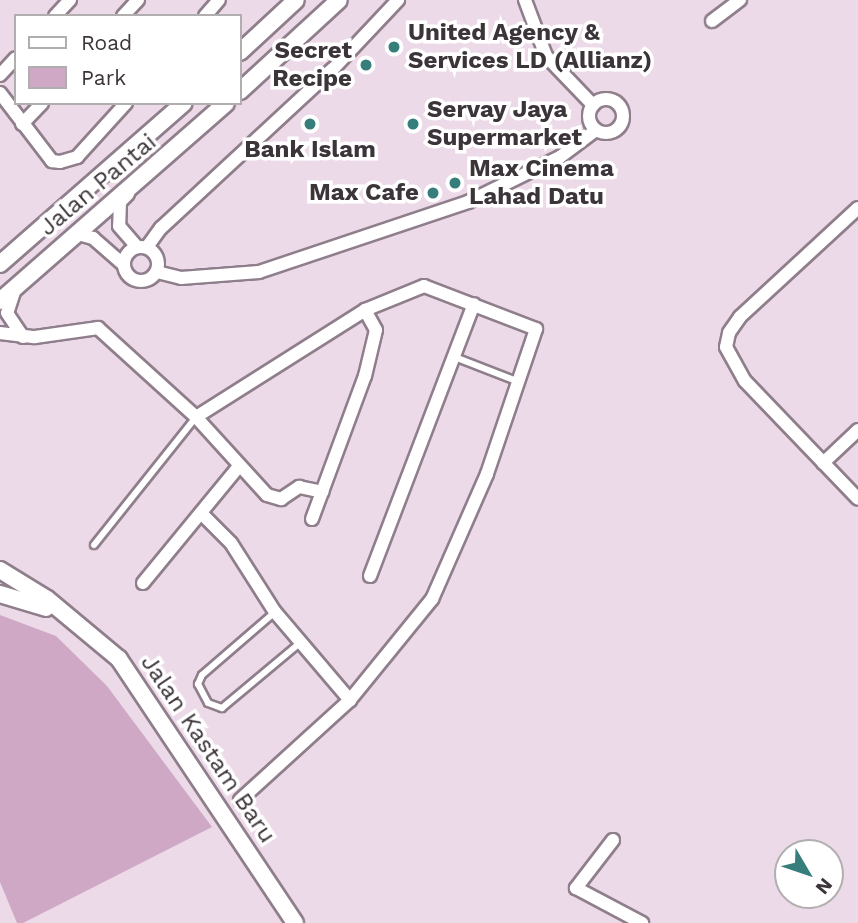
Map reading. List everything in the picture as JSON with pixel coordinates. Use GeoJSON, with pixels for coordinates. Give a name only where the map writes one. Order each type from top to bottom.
{"type":"FeatureCollection","features":[{"type":"Feature","properties":{"kind":"street"},"geometry":{"type":"LineString","coordinates":[[57,14],[70,0]]}},
{"type":"Feature","properties":{"kind":"street"},"geometry":{"type":"LineString","coordinates":[[125,14],[138,0]]}},
{"type":"Feature","properties":{"kind":"street"},"geometry":{"type":"LineString","coordinates":[[207,14],[219,0]]}},
{"type":"Feature","properties":{"kind":"street"},"geometry":{"type":"LineString","coordinates":[[242,50],[296,0]]}},
{"type":"Feature","properties":{"kind":"street"},"geometry":{"type":"LineString","coordinates":[[242,89],[339,0]]}},
{"type":"Feature","properties":{"kind":"street"},"geometry":{"type":"LineString","coordinates":[[124,265],[127,254],[142,247],[333,69],[398,0]]}},
{"type":"Feature","properties":{"kind":"street"},"geometry":{"type":"LineString","coordinates":[[525,0],[546,56],[593,105]]}},
{"type":"Feature","properties":{"kind":"street"},"geometry":{"type":"LineString","coordinates":[[712,21],[740,0]]}},
{"type":"Feature","properties":{"kind":"street"},"geometry":{"type":"LineString","coordinates":[[0,75],[14,60]]}},
{"type":"Feature","properties":{"kind":"street"},"geometry":{"type":"LineString","coordinates":[[0,93],[52,161],[65,162],[77,157],[124,105]]}},
{"type":"Feature","properties":{"kind":"street"},"geometry":{"type":"LineString","coordinates":[[157,272],[181,278],[259,272],[468,202],[560,157],[596,130],[617,129],[622,110],[605,99],[593,105],[589,118],[596,130]]}},
{"type":"Feature","properties":{"kind":"street"},"geometry":{"type":"LineString","coordinates":[[22,124],[40,105]]}},
{"type":"Feature","properties":{"kind":"street","name":"Jalan Pantai"},"geometry":{"type":"LineString","coordinates":[[0,264],[182,105]]}},
{"type":"Feature","properties":{"kind":"street","name":"Jalan Pantai"},"geometry":{"type":"LineString","coordinates":[[0,301],[224,105]]}},
{"type":"Feature","properties":{"kind":"street"},"geometry":{"type":"LineString","coordinates":[[63,244],[78,234],[93,238],[124,265],[128,275],[138,281],[149,280],[157,272],[156,254],[142,247],[119,226],[118,216],[120,202],[140,181]]}},
{"type":"Feature","properties":{"kind":"street"},"geometry":{"type":"LineString","coordinates":[[858,208],[740,317],[729,333],[726,347],[745,381],[858,499]]}},
{"type":"Feature","properties":{"kind":"street"},"geometry":{"type":"LineString","coordinates":[[18,286],[7,313],[23,337]]}},
{"type":"Feature","properties":{"kind":"street"},"geometry":{"type":"LineString","coordinates":[[196,417],[365,310],[424,286],[536,329],[519,382],[444,578],[393,652],[350,700],[240,800]]}},
{"type":"Feature","properties":{"kind":"street"},"geometry":{"type":"LineString","coordinates":[[370,576],[474,304]]}},
{"type":"Feature","properties":{"kind":"street"},"geometry":{"type":"LineString","coordinates":[[312,519],[365,376],[376,330],[365,310]]}},
{"type":"Feature","properties":{"kind":"street"},"geometry":{"type":"LineString","coordinates":[[0,333],[23,337],[98,328],[196,417],[239,466],[275,500],[299,487],[322,492]]}},
{"type":"Feature","properties":{"kind":"street"},"geometry":{"type":"LineString","coordinates":[[823,463],[858,430]]}},
{"type":"Feature","properties":{"kind":"street"},"geometry":{"type":"LineString","coordinates":[[143,583],[239,466]]}},
{"type":"Feature","properties":{"kind":"street"},"geometry":{"type":"LineString","coordinates":[[201,513],[231,543],[275,612],[350,700]]}},
{"type":"Feature","properties":{"kind":"street","name":"Jalan Kastam Baru"},"geometry":{"type":"LineString","coordinates":[[0,570],[47,599],[118,659],[141,689],[295,923]]}},
{"type":"Feature","properties":{"kind":"street","name":"Jalan Kastam Baru"},"geometry":{"type":"LineString","coordinates":[[0,594],[23,598],[65,616]]}},
{"type":"Feature","properties":{"kind":"street"},"geometry":{"type":"LineString","coordinates":[[613,839],[576,888],[642,923]]}},
{"type":"Feature","properties":{"kind":"lane"},"geometry":{"type":"LineString","coordinates":[[452,356],[519,382]]}},
{"type":"Feature","properties":{"kind":"lane"},"geometry":{"type":"LineString","coordinates":[[94,545],[196,417]]}},
{"type":"Feature","properties":{"kind":"lane"},"geometry":{"type":"LineString","coordinates":[[275,612],[202,675],[198,684],[208,703],[222,708],[301,642]]}},
{"type":"Feature","properties":{"kind":"green space"},"geometry":{"type":"Polygon","coordinates":[[[0,615],[56,636],[107,686],[212,827],[23,923],[17,923],[0,882],[0,615]]]}},
{"type":"Feature","properties":{"kind":"place","name":"United Agency & Services LD (Allianz)"},"geometry":{"type":"Point","coordinates":[394,47]}},
{"type":"Feature","properties":{"kind":"place","name":"Secret Recipe"},"geometry":{"type":"Point","coordinates":[366,65]}},
{"type":"Feature","properties":{"kind":"place","name":"Bank Islam"},"geometry":{"type":"Point","coordinates":[310,124]}},
{"type":"Feature","properties":{"kind":"place","name":"Servay Jaya Supermarket"},"geometry":{"type":"Point","coordinates":[413,124]}},
{"type":"Feature","properties":{"kind":"place","name":"Max Cinema Lahad Datu"},"geometry":{"type":"Point","coordinates":[455,183]}},
{"type":"Feature","properties":{"kind":"place","name":"Max Cafe"},"geometry":{"type":"Point","coordinates":[433,193]}}]}
